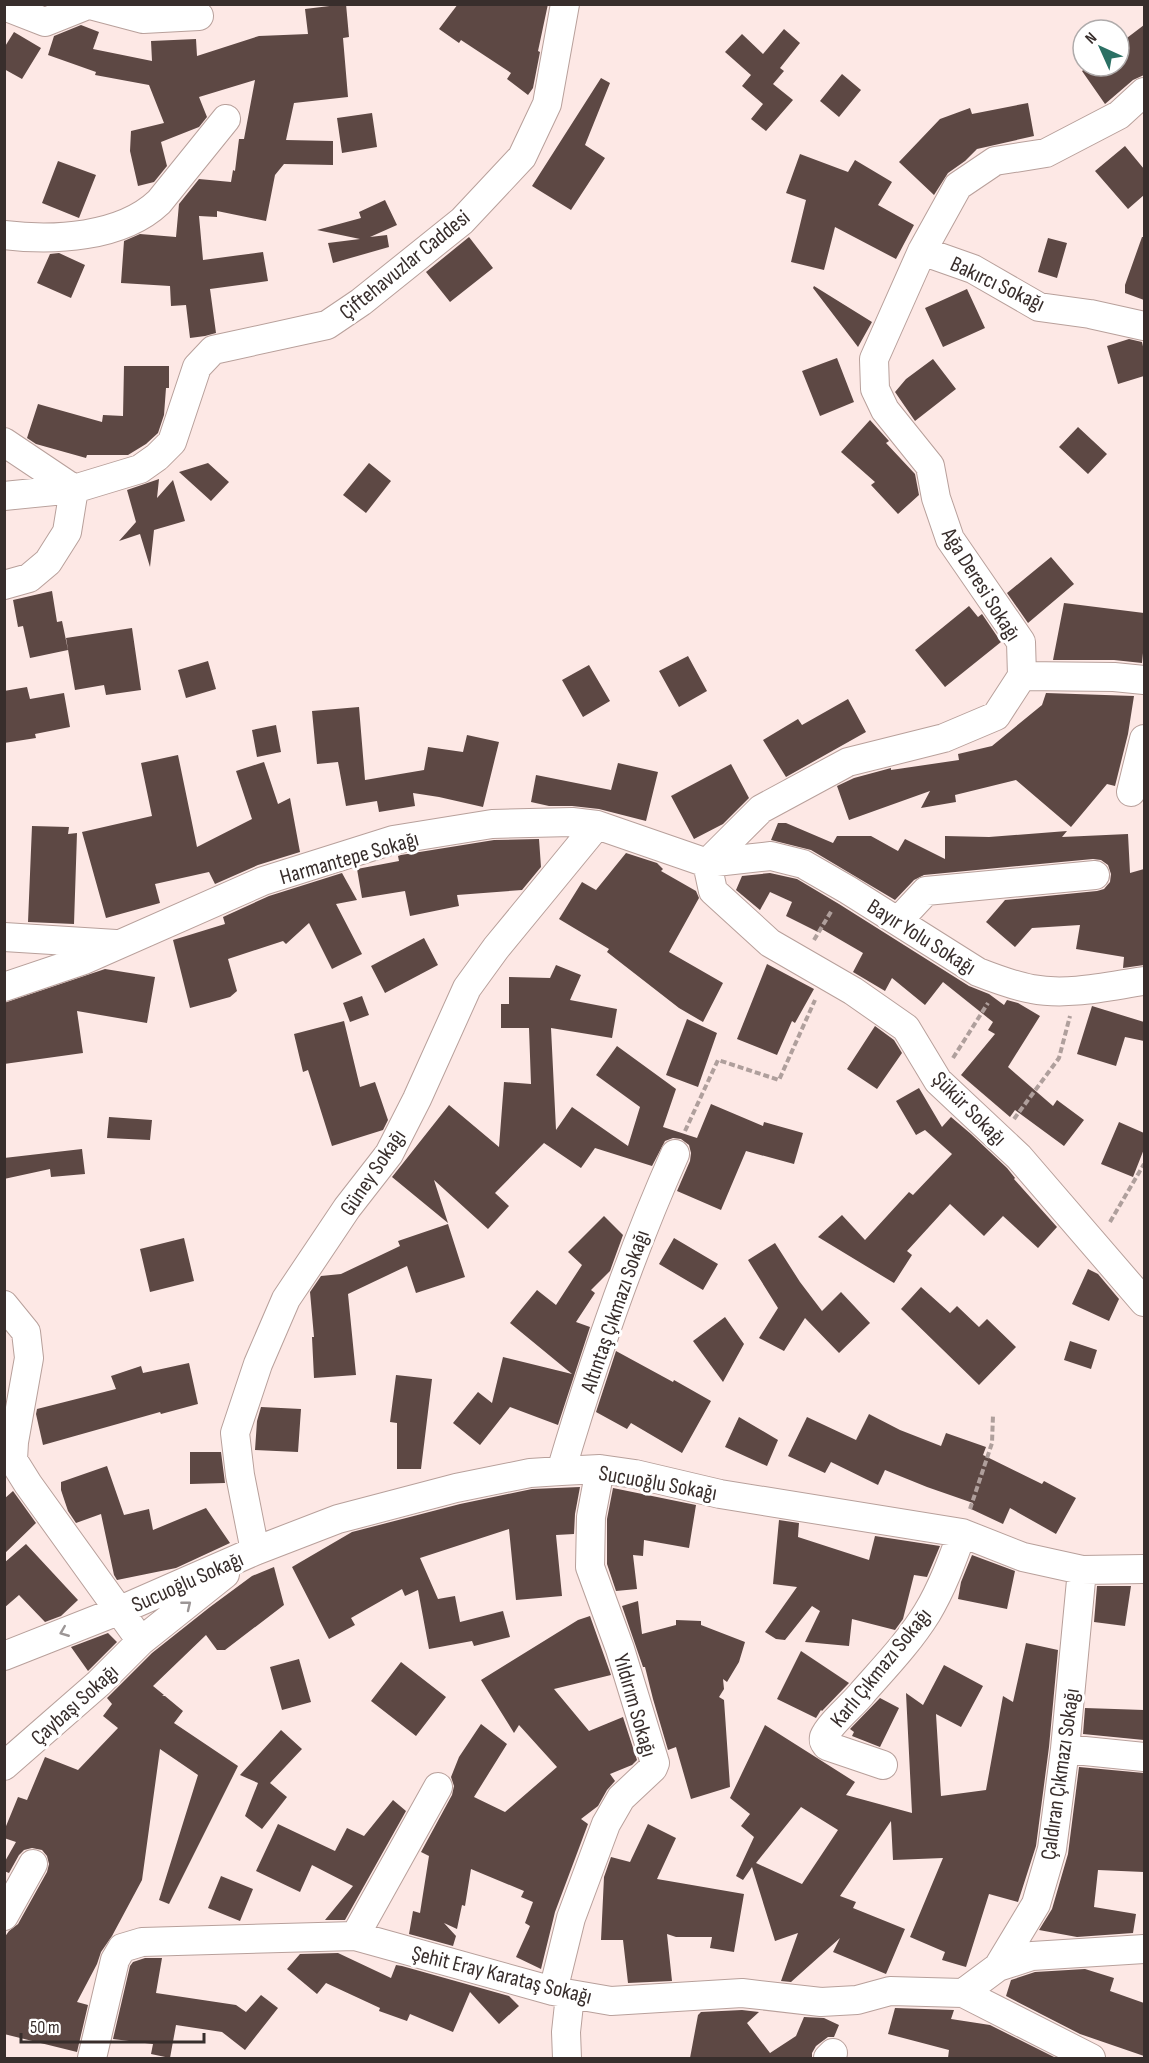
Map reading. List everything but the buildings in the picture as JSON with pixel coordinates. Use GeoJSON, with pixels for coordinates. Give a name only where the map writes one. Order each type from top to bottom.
{"type":"FeatureCollection","features":[{"type":"Feature","properties":{"kind":"street","name":"Çiftehavuzlar Caddesi"},"geometry":{"type":"LineString","coordinates":[[4,496],[74,489],[140,469],[157,458],[172,442],[197,367],[213,350],[327,325],[361,302],[462,221],[522,157],[547,104],[565,4]]}},
{"type":"Feature","properties":{"kind":"street"},"geometry":{"type":"LineString","coordinates":[[4,6],[45,22],[90,5],[143,19],[199,16]]}},
{"type":"Feature","properties":{"kind":"street","name":"Ağa Deresi Sokağı"},"geometry":{"type":"LineString","coordinates":[[1022,676],[1021,642],[950,539],[936,498],[930,466],[885,410],[875,389],[874,359],[922,251],[958,186],[995,161],[1046,153],[1119,115],[1144,92]]}},
{"type":"Feature","properties":{"kind":"street"},"geometry":{"type":"LineString","coordinates":[[4,235],[28,238],[85,236],[119,225],[150,210],[226,119]]}},
{"type":"Feature","properties":{"kind":"street","name":"Bakırcı Sokağı"},"geometry":{"type":"LineString","coordinates":[[922,251],[974,269],[1039,307],[1090,314],[1144,326]]}},
{"type":"Feature","properties":{"kind":"street"},"geometry":{"type":"LineString","coordinates":[[4,442],[74,489],[67,532],[48,562],[28,578],[4,585]]}},
{"type":"Feature","properties":{"kind":"street"},"geometry":{"type":"LineString","coordinates":[[707,863],[761,809],[848,762],[944,738],[996,716],[1022,676],[1113,677],[1144,680]]}},
{"type":"Feature","properties":{"kind":"street"},"geometry":{"type":"LineString","coordinates":[[1131,792],[1144,739]]}},
{"type":"Feature","properties":{"kind":"street","name":"Harmantepe Sokağı"},"geometry":{"type":"LineString","coordinates":[[4,987],[84,960],[263,881],[393,840],[492,824],[572,822],[597,825],[707,863]]}},
{"type":"Feature","properties":{"kind":"street","name":"Güney Sokağı"},"geometry":{"type":"LineString","coordinates":[[255,1551],[240,1475],[236,1433],[258,1364],[286,1299],[346,1208],[389,1154],[417,1099],[467,988],[496,948],[597,825]]}},
{"type":"Feature","properties":{"kind":"street","name":"Bayır Yolu Sokağı"},"geometry":{"type":"LineString","coordinates":[[707,863],[771,856],[803,864],[978,972],[1002,982],[1034,990],[1076,990],[1144,981]]}},
{"type":"Feature","properties":{"kind":"street","name":"Şükür Sokağı"},"geometry":{"type":"LineString","coordinates":[[707,863],[713,891],[770,943],[853,991],[906,1028],[938,1081],[1019,1157],[1144,1302]]}},
{"type":"Feature","properties":{"kind":"street"},"geometry":{"type":"LineString","coordinates":[[898,921],[926,891],[1095,875]]}},
{"type":"Feature","properties":{"kind":"street"},"geometry":{"type":"LineString","coordinates":[[4,937],[120,944]]}},
{"type":"Feature","properties":{"kind":"street","name":"Altıntaş Çıkmazı Sokağı"},"geometry":{"type":"LineString","coordinates":[[561,1470],[590,1372],[646,1218],[675,1154]]}},
{"type":"Feature","properties":{"kind":"street"},"geometry":{"type":"LineString","coordinates":[[4,1305],[26,1332],[29,1358],[13,1460],[141,1641]]}},
{"type":"Feature","properties":{"kind":"street","name":"Sucuoğlu Sokağı"},"geometry":{"type":"LineString","coordinates":[[4,1656],[118,1611],[255,1551],[338,1519],[456,1488],[530,1473],[561,1470],[600,1469],[635,1474],[720,1494],[962,1533],[1023,1557],[1082,1570],[1144,1569]]}},
{"type":"Feature","properties":{"kind":"street","name":"Yıldırım Sokağı"},"geometry":{"type":"LineString","coordinates":[[561,1993],[571,1918],[606,1824],[621,1797],[653,1768],[655,1763],[620,1649],[590,1567],[591,1517],[600,1469]]}},
{"type":"Feature","properties":{"kind":"street","name":"Karlı Çıkmazı Sokağı"},"geometry":{"type":"LineString","coordinates":[[883,1766],[827,1746],[824,1737],[907,1640],[926,1614],[945,1580],[962,1533]]}},
{"type":"Feature","properties":{"kind":"street","name":"Sucuoğlu Sokağı"},"geometry":{"type":"LineString","coordinates":[[141,1641],[255,1551]]}},
{"type":"Feature","properties":{"kind":"street","name":"Çaldıran Çıkmazı Sokağı"},"geometry":{"type":"LineString","coordinates":[[998,1967],[1036,1904],[1052,1849],[1065,1749],[1082,1570]]}},
{"type":"Feature","properties":{"kind":"street","name":"Çaybaşı Sokağı"},"geometry":{"type":"LineString","coordinates":[[4,1766],[99,1683],[141,1641]]}},
{"type":"Feature","properties":{"kind":"street"},"geometry":{"type":"LineString","coordinates":[[1065,1749],[1144,1757]]}},
{"type":"Feature","properties":{"kind":"street"},"geometry":{"type":"LineString","coordinates":[[355,1936],[438,1786]]}},
{"type":"Feature","properties":{"kind":"street"},"geometry":{"type":"LineString","coordinates":[[4,1917],[33,1864]]}},
{"type":"Feature","properties":{"kind":"street","name":"Şehit Eray Karataş Sokağı"},"geometry":{"type":"LineString","coordinates":[[92,2058],[115,1960],[122,1948],[142,1942],[355,1936],[561,1993],[611,2001],[742,1993],[821,2002],[858,2000],[890,1991],[963,1993],[1091,2058]]}},
{"type":"Feature","properties":{"kind":"street"},"geometry":{"type":"LineString","coordinates":[[963,1993],[998,1967],[1032,1956],[1144,1949]]}},
{"type":"Feature","properties":{"kind":"street"},"geometry":{"type":"LineString","coordinates":[[561,1993],[567,2058]]}},
{"type":"Feature","properties":{"kind":"path"},"geometry":{"type":"LineString","coordinates":[[801,961],[845,888]]}},
{"type":"Feature","properties":{"kind":"path"},"geometry":{"type":"LineString","coordinates":[[675,1154],[718,1060],[779,1080],[826,975]]}},
{"type":"Feature","properties":{"kind":"path"},"geometry":{"type":"LineString","coordinates":[[938,1081],[1002,982]]}},
{"type":"Feature","properties":{"kind":"path"},"geometry":{"type":"LineString","coordinates":[[1000,1139],[1059,1058],[1076,990]]}},
{"type":"Feature","properties":{"kind":"path"},"geometry":{"type":"LineString","coordinates":[[1096,1246],[1144,1164]]}},
{"type":"Feature","properties":{"kind":"path"},"geometry":{"type":"LineString","coordinates":[[962,1533],[992,1443],[993,1415]]}}]}
